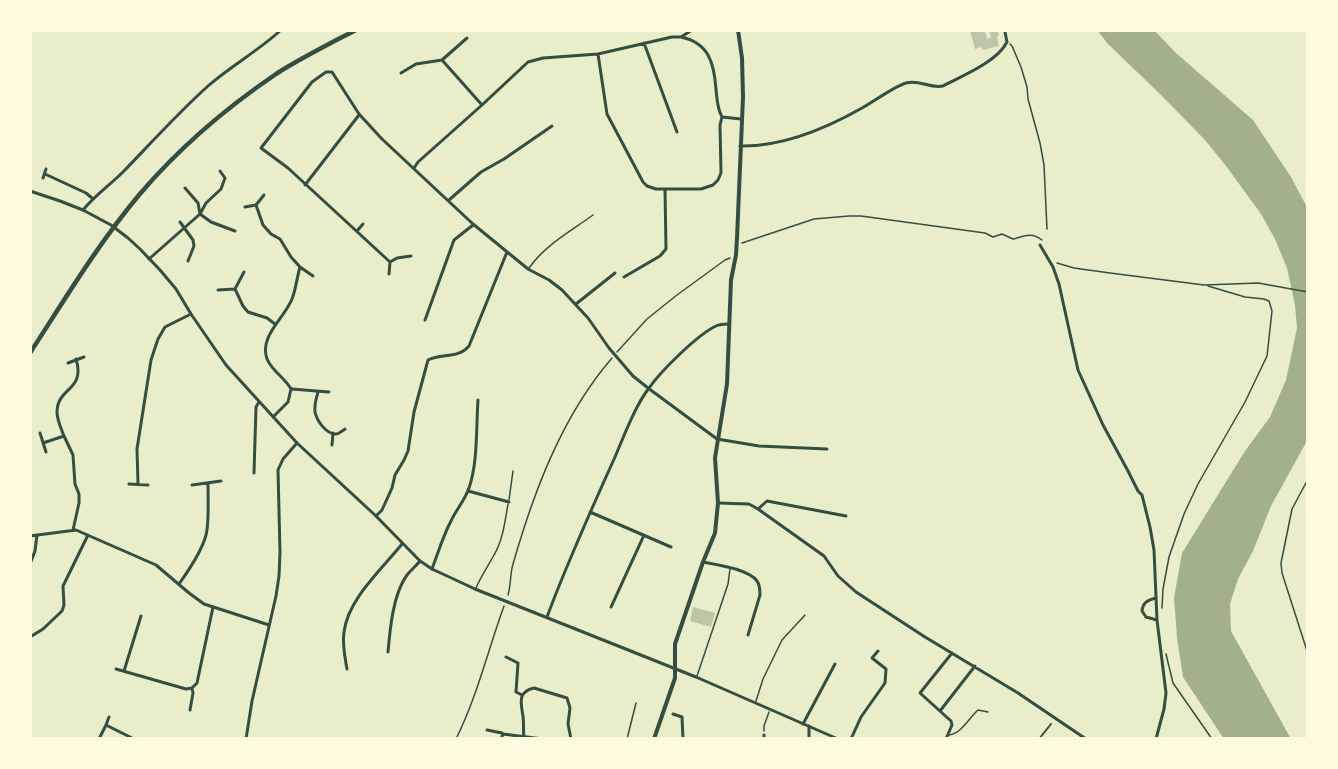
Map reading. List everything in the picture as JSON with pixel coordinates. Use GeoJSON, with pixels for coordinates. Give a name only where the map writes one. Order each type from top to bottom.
{"type":"FeatureCollection","features":[{"type":"Feature","properties":{"kind":"highway"},"geometry":{"type":"LineString","coordinates":[[30,353],[107,235],[166,165],[202,131],[276,74],[356,30]]}},
{"type":"Feature","properties":{"kind":"main road"},"geometry":{"type":"LineString","coordinates":[[654,739],[675,678],[675,644],[715,533],[718,514],[715,458],[727,384],[731,280],[736,255],[743,85],[738,30]]}},
{"type":"Feature","properties":{"kind":"street"},"geometry":{"type":"LineString","coordinates":[[83,210],[92,198],[120,175],[207,87],[281,30]]}},
{"type":"Feature","properties":{"kind":"street"},"geometry":{"type":"LineString","coordinates":[[414,168],[528,62],[543,58],[598,54],[681,37],[692,30]]}},
{"type":"Feature","properties":{"kind":"street"},"geometry":{"type":"LineString","coordinates":[[740,146],[793,140],[856,111],[904,83],[923,82],[938,87],[943,86],[989,61],[1001,51],[1007,42],[1005,32]]}},
{"type":"Feature","properties":{"kind":"street"},"geometry":{"type":"LineString","coordinates":[[598,54],[608,114],[643,182],[653,188],[705,188],[713,185],[721,173],[720,125],[722,117],[717,107],[714,71],[708,55],[697,43],[681,37]]}},
{"type":"Feature","properties":{"kind":"street"},"geometry":{"type":"LineString","coordinates":[[401,73],[416,64],[442,60],[467,38]]}},
{"type":"Feature","properties":{"kind":"street"},"geometry":{"type":"LineString","coordinates":[[644,43],[677,132]]}},
{"type":"Feature","properties":{"kind":"street"},"geometry":{"type":"LineString","coordinates":[[442,60],[483,105]]}},
{"type":"Feature","properties":{"kind":"street"},"geometry":{"type":"LineString","coordinates":[[390,261],[282,164],[261,148],[312,82],[326,72],[332,72],[359,114],[382,139],[473,224],[528,269],[562,290],[576,304],[633,376],[648,388],[717,439],[759,446],[827,449]]}},
{"type":"Feature","properties":{"kind":"street"},"geometry":{"type":"LineString","coordinates":[[305,185],[359,114]]}},
{"type":"Feature","properties":{"kind":"street"},"geometry":{"type":"LineString","coordinates":[[722,117],[741,119]]}},
{"type":"Feature","properties":{"kind":"street"},"geometry":{"type":"LineString","coordinates":[[449,201],[482,172],[552,126]]}},
{"type":"Feature","properties":{"kind":"street"},"geometry":{"type":"LineString","coordinates":[[43,178],[46,169]]}},
{"type":"Feature","properties":{"kind":"street"},"geometry":{"type":"LineString","coordinates":[[149,259],[185,229],[221,189],[225,178],[220,171]]}},
{"type":"Feature","properties":{"kind":"street"},"geometry":{"type":"LineString","coordinates":[[45,174],[92,198]]}},
{"type":"Feature","properties":{"kind":"street"},"geometry":{"type":"LineString","coordinates":[[185,188],[198,203],[200,214],[211,222],[235,231]]}},
{"type":"Feature","properties":{"kind":"street"},"geometry":{"type":"LineString","coordinates":[[624,277],[660,256],[666,249],[665,189]]}},
{"type":"Feature","properties":{"kind":"street"},"geometry":{"type":"LineString","coordinates":[[30,191],[83,210],[128,238],[176,289],[226,365],[259,402],[297,443],[376,516],[420,561],[475,589],[675,668],[838,739]]}},
{"type":"Feature","properties":{"kind":"street"},"geometry":{"type":"LineString","coordinates":[[245,207],[256,205],[264,195]]}},
{"type":"Feature","properties":{"kind":"street"},"geometry":{"type":"LineString","coordinates":[[256,205],[263,225],[279,239],[300,267],[313,276]]}},
{"type":"Feature","properties":{"kind":"street"},"geometry":{"type":"LineString","coordinates":[[180,222],[193,240],[194,246],[188,261]]}},
{"type":"Feature","properties":{"kind":"street"},"geometry":{"type":"LineString","coordinates":[[357,231],[363,224]]}},
{"type":"Feature","properties":{"kind":"street"},"geometry":{"type":"LineString","coordinates":[[424,320],[454,240],[473,224]]}},
{"type":"Feature","properties":{"kind":"street"},"geometry":{"type":"LineString","coordinates":[[1041,243],[1059,284],[1078,370],[1103,424],[1142,495],[1150,527],[1154,550],[1157,620],[1166,693],[1156,739]]}},
{"type":"Feature","properties":{"kind":"street"},"geometry":{"type":"LineString","coordinates":[[376,516],[382,510],[395,475],[408,451],[425,366],[428,360],[434,357],[458,355],[469,346],[507,252]]}},
{"type":"Feature","properties":{"kind":"street"},"geometry":{"type":"LineString","coordinates":[[390,261],[411,256]]}},
{"type":"Feature","properties":{"kind":"street"},"geometry":{"type":"LineString","coordinates":[[389,274],[390,261]]}},
{"type":"Feature","properties":{"kind":"street"},"geometry":{"type":"LineString","coordinates":[[273,417],[288,402],[291,389],[267,359],[266,346],[275,324],[286,312],[300,267]]}},
{"type":"Feature","properties":{"kind":"street"},"geometry":{"type":"LineString","coordinates":[[235,289],[244,272]]}},
{"type":"Feature","properties":{"kind":"street"},"geometry":{"type":"LineString","coordinates":[[576,304],[615,273]]}},
{"type":"Feature","properties":{"kind":"street"},"geometry":{"type":"LineString","coordinates":[[235,289],[248,312],[267,318],[275,324]]}},
{"type":"Feature","properties":{"kind":"street"},"geometry":{"type":"LineString","coordinates":[[218,290],[235,289]]}},
{"type":"Feature","properties":{"kind":"street"},"geometry":{"type":"LineString","coordinates":[[428,309],[436,312]]}},
{"type":"Feature","properties":{"kind":"street"},"geometry":{"type":"LineString","coordinates":[[138,484],[136,449],[151,360],[165,327],[191,314]]}},
{"type":"Feature","properties":{"kind":"street"},"geometry":{"type":"LineString","coordinates":[[546,617],[590,512],[648,388],[705,333],[716,326],[729,324]]}},
{"type":"Feature","properties":{"kind":"street"},"geometry":{"type":"LineString","coordinates":[[68,363],[84,357]]}},
{"type":"Feature","properties":{"kind":"street"},"geometry":{"type":"LineString","coordinates":[[74,530],[79,503],[74,475],[75,465],[57,419],[58,404],[77,379],[79,372],[76,359]]}},
{"type":"Feature","properties":{"kind":"street"},"geometry":{"type":"LineString","coordinates":[[291,389],[329,392]]}},
{"type":"Feature","properties":{"kind":"street"},"geometry":{"type":"LineString","coordinates":[[318,392],[315,401],[315,415],[321,425],[338,434],[345,429]]}},
{"type":"Feature","properties":{"kind":"street"},"geometry":{"type":"LineString","coordinates":[[432,569],[450,523],[468,491],[474,467],[478,400]]}},
{"type":"Feature","properties":{"kind":"street"},"geometry":{"type":"LineString","coordinates":[[254,473],[256,407],[259,402]]}},
{"type":"Feature","properties":{"kind":"street"},"geometry":{"type":"LineString","coordinates":[[40,433],[46,452]]}},
{"type":"Feature","properties":{"kind":"street"},"geometry":{"type":"LineString","coordinates":[[332,446],[333,433]]}},
{"type":"Feature","properties":{"kind":"street"},"geometry":{"type":"LineString","coordinates":[[43,443],[64,436]]}},
{"type":"Feature","properties":{"kind":"street"},"geometry":{"type":"LineString","coordinates":[[246,739],[279,576],[278,470],[283,459],[297,443]]}},
{"type":"Feature","properties":{"kind":"street"},"geometry":{"type":"LineString","coordinates":[[192,485],[221,481]]}},
{"type":"Feature","properties":{"kind":"street"},"geometry":{"type":"LineString","coordinates":[[179,584],[204,542],[207,531],[208,483]]}},
{"type":"Feature","properties":{"kind":"street"},"geometry":{"type":"LineString","coordinates":[[129,484],[148,485]]}},
{"type":"Feature","properties":{"kind":"street"},"geometry":{"type":"LineString","coordinates":[[468,491],[509,502]]}},
{"type":"Feature","properties":{"kind":"street"},"geometry":{"type":"LineString","coordinates":[[758,509],[767,501],[846,516]]}},
{"type":"Feature","properties":{"kind":"street"},"geometry":{"type":"LineString","coordinates":[[718,503],[749,504],[758,509],[824,556],[838,576],[856,592],[1018,693],[1086,739]]}},
{"type":"Feature","properties":{"kind":"street"},"geometry":{"type":"LineString","coordinates":[[590,512],[671,547]]}},
{"type":"Feature","properties":{"kind":"street"},"geometry":{"type":"LineString","coordinates":[[30,536],[74,530],[86,534],[156,565],[204,604],[269,626]]}},
{"type":"Feature","properties":{"kind":"street"},"geometry":{"type":"LineString","coordinates":[[30,637],[43,629],[62,611],[63,586],[86,534]]}},
{"type":"Feature","properties":{"kind":"street"},"geometry":{"type":"LineString","coordinates":[[30,564],[35,552],[37,535]]}},
{"type":"Feature","properties":{"kind":"street"},"geometry":{"type":"LineString","coordinates":[[611,607],[644,535]]}},
{"type":"Feature","properties":{"kind":"street"},"geometry":{"type":"LineString","coordinates":[[347,669],[343,634],[346,620],[358,597],[402,544]]}},
{"type":"Feature","properties":{"kind":"street"},"geometry":{"type":"LineString","coordinates":[[388,652],[390,630],[400,587],[407,574],[420,561]]}},
{"type":"Feature","properties":{"kind":"street"},"geometry":{"type":"LineString","coordinates":[[703,562],[730,568],[750,576],[757,582],[760,595],[748,635]]}},
{"type":"Feature","properties":{"kind":"street"},"geometry":{"type":"LineString","coordinates":[[1156,598],[1146,601],[1142,611],[1146,617],[1157,620]]}},
{"type":"Feature","properties":{"kind":"street"},"geometry":{"type":"LineString","coordinates":[[117,669],[186,689],[192,688],[197,683],[213,607]]}},
{"type":"Feature","properties":{"kind":"street"},"geometry":{"type":"LineString","coordinates":[[124,671],[141,616]]}},
{"type":"Feature","properties":{"kind":"street"},"geometry":{"type":"LineString","coordinates":[[851,739],[861,717],[885,683],[886,669],[872,658],[878,651]]}},
{"type":"Feature","properties":{"kind":"street"},"geometry":{"type":"LineString","coordinates":[[946,739],[952,725],[951,721],[920,693],[952,653]]}},
{"type":"Feature","properties":{"kind":"street"},"geometry":{"type":"LineString","coordinates":[[506,657],[518,663],[516,692],[522,696]]}},
{"type":"Feature","properties":{"kind":"street"},"geometry":{"type":"LineString","coordinates":[[803,724],[836,664]]}},
{"type":"Feature","properties":{"kind":"street"},"geometry":{"type":"LineString","coordinates":[[940,711],[975,666]]}},
{"type":"Feature","properties":{"kind":"street"},"geometry":{"type":"LineString","coordinates":[[190,710],[192,688]]}},
{"type":"Feature","properties":{"kind":"street"},"geometry":{"type":"LineString","coordinates":[[524,737],[520,705],[525,691],[534,688],[567,698],[570,708],[568,724],[572,739]]}},
{"type":"Feature","properties":{"kind":"street"},"geometry":{"type":"LineString","coordinates":[[673,714],[682,717],[683,739]]}},
{"type":"Feature","properties":{"kind":"street"},"geometry":{"type":"LineString","coordinates":[[99,739],[109,717]]}},
{"type":"Feature","properties":{"kind":"street"},"geometry":{"type":"LineString","coordinates":[[1040,739],[1051,724]]}},
{"type":"Feature","properties":{"kind":"street"},"geometry":{"type":"LineString","coordinates":[[106,725],[134,739]]}},
{"type":"Feature","properties":{"kind":"street"},"geometry":{"type":"LineString","coordinates":[[809,726],[809,739]]}},
{"type":"Feature","properties":{"kind":"street"},"geometry":{"type":"LineString","coordinates":[[487,730],[543,739]]}},
{"type":"Feature","properties":{"kind":"street"},"geometry":{"type":"LineString","coordinates":[[501,739],[503,734]]}},
{"type":"Feature","properties":{"kind":"lane"},"geometry":{"type":"LineString","coordinates":[[528,269],[537,257],[561,237],[593,215]]}},
{"type":"Feature","properties":{"kind":"lane"},"geometry":{"type":"LineString","coordinates":[[475,589],[498,547],[509,502],[513,471]]}},
{"type":"Feature","properties":{"kind":"lane"},"geometry":{"type":"LineString","coordinates":[[696,677],[728,584],[730,568]]}},
{"type":"Feature","properties":{"kind":"lane"},"geometry":{"type":"LineString","coordinates":[[755,703],[763,679],[782,640],[806,615]]}},
{"type":"Feature","properties":{"kind":"lane"},"geometry":{"type":"LineString","coordinates":[[627,739],[636,703]]}},
{"type":"Feature","properties":{"kind":"lane"},"geometry":{"type":"LineString","coordinates":[[949,735],[962,728],[978,710],[988,712]]}},
{"type":"Feature","properties":{"kind":"path"},"geometry":{"type":"LineString","coordinates":[[1007,42],[1012,46],[1021,67],[1040,143],[1044,165],[1047,229]]}},
{"type":"Feature","properties":{"kind":"path"},"geometry":{"type":"LineString","coordinates":[[736,245],[814,219],[849,216],[985,233],[993,237],[1002,234],[1013,239],[1032,235],[1041,243]]}},
{"type":"Feature","properties":{"kind":"path"},"geometry":{"type":"LineString","coordinates":[[456,739],[473,699],[509,592],[512,567],[531,507],[557,445],[579,405],[608,363],[647,319],[731,257]]}},
{"type":"Feature","properties":{"kind":"path"},"geometry":{"type":"LineString","coordinates":[[1053,262],[1074,268],[1204,285],[1245,297],[1269,301],[1272,311],[1267,356],[1245,402],[1198,484],[1184,514],[1169,557],[1161,613]]}},
{"type":"Feature","properties":{"kind":"path"},"geometry":{"type":"LineString","coordinates":[[1204,285],[1258,283],[1308,292]]}},
{"type":"Feature","properties":{"kind":"path"},"geometry":{"type":"LineString","coordinates":[[1308,479],[1292,509],[1281,563],[1282,573],[1308,654]]}},
{"type":"Feature","properties":{"kind":"path"},"geometry":{"type":"LineString","coordinates":[[1165,646],[1173,683],[1212,739]]}},
{"type":"Feature","properties":{"kind":"path"},"geometry":{"type":"LineString","coordinates":[[764,737],[764,726],[770,710]]}},
{"type":"Feature","properties":{"kind":"shaded area"},"geometry":{"type":"Polygon","coordinates":[[[1097,30],[1154,30],[1176,53],[1253,120],[1291,177],[1308,209],[1308,439],[1271,506],[1253,551],[1238,579],[1230,604],[1231,631],[1291,739],[1224,739],[1183,677],[1174,598],[1182,553],[1245,451],[1270,417],[1286,380],[1297,328],[1295,305],[1287,268],[1261,214],[1226,166],[1205,140],[1108,44],[1097,30]]]}},
{"type":"Feature","properties":{"kind":"building"},"geometry":{"type":"Polygon","coordinates":[[[970,30],[985,30],[987,39],[991,37],[989,30],[997,30],[999,46],[983,50],[982,47],[975,49],[970,30]]]}},
{"type":"Feature","properties":{"kind":"building"},"geometry":{"type":"Polygon","coordinates":[[[693,607],[715,613],[711,627],[690,621],[693,607]]]}}]}
